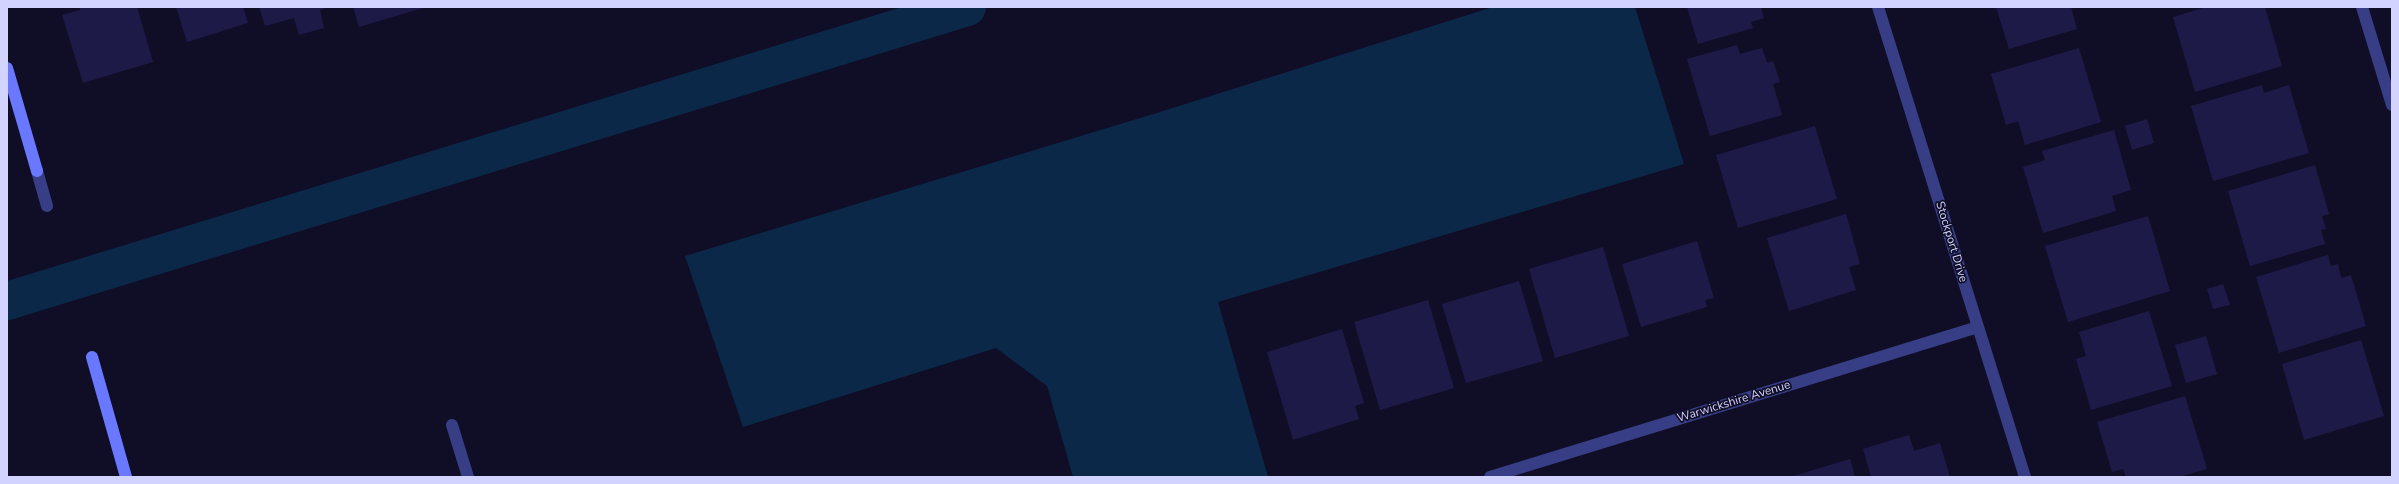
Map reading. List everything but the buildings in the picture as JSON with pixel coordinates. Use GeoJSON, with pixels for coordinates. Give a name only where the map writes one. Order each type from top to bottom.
{"type":"FeatureCollection","features":[{"type":"Feature","properties":{"kind":"street","name":"Stockport Drive"},"geometry":{"type":"LineString","coordinates":[[1878,7],[2025,477]]}},
{"type":"Feature","properties":{"kind":"street"},"geometry":{"type":"LineString","coordinates":[[2362,7],[2392,105]]}},
{"type":"Feature","properties":{"kind":"street"},"geometry":{"type":"LineString","coordinates":[[7,68],[47,206]]}},
{"type":"Feature","properties":{"kind":"street","name":"Warwickshire Avenue"},"geometry":{"type":"LineString","coordinates":[[1490,477],[1978,327]]}},
{"type":"Feature","properties":{"kind":"street"},"geometry":{"type":"LineString","coordinates":[[92,358],[126,477]]}},
{"type":"Feature","properties":{"kind":"street"},"geometry":{"type":"LineString","coordinates":[[452,425],[468,477]]}},
{"type":"Feature","properties":{"kind":"water"},"geometry":{"type":"Polygon","coordinates":[[[1493,7],[1635,7],[1684,164],[1218,302],[1268,477],[1073,477],[1047,386],[996,348],[743,427],[685,256],[1160,112],[1493,7]]]}},
{"type":"Feature","properties":{"kind":"waterway"},"geometry":{"type":"LineString","coordinates":[[7,301],[967,7]]}}]}
